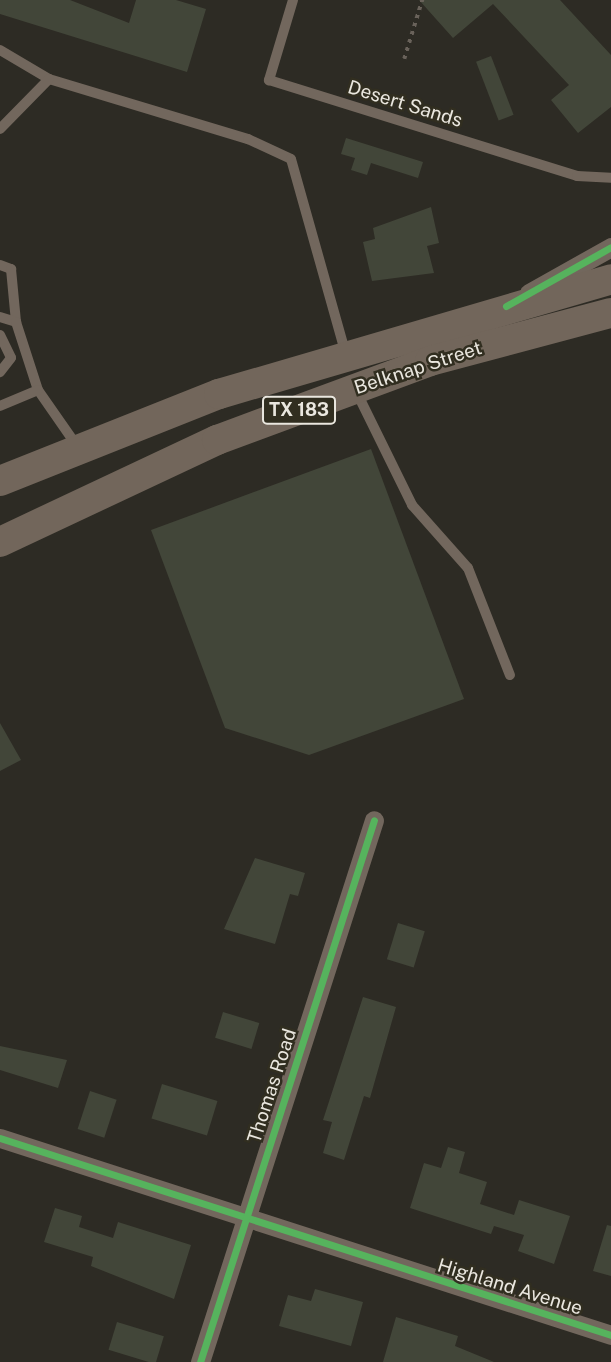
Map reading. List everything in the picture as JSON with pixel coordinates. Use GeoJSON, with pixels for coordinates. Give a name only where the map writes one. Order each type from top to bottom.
{"type":"FeatureCollection","features":[{"type":"Feature","properties":{"kind":"main road","name":"Belknap Street"},"geometry":{"type":"LineString","coordinates":[[0,481],[219,394],[506,306],[611,279]]}},
{"type":"Feature","properties":{"kind":"main road","name":"Belknap Street"},"geometry":{"type":"LineString","coordinates":[[0,542],[217,440],[430,361],[611,313]]}},
{"type":"Feature","properties":{"kind":"street"},"geometry":{"type":"LineString","coordinates":[[506,306],[611,247]]}},
{"type":"Feature","properties":{"kind":"street","name":"Thomas Road"},"geometry":{"type":"LineString","coordinates":[[200,1362],[374,820]]}},
{"type":"Feature","properties":{"kind":"street","name":"Highland Avenue"},"geometry":{"type":"LineString","coordinates":[[0,1138],[245,1221],[611,1335]]}},
{"type":"Feature","properties":{"kind":"lane","name":"Desert Sands"},"geometry":{"type":"LineString","coordinates":[[293,0],[269,80],[577,176],[611,178]]}},
{"type":"Feature","properties":{"kind":"lane"},"geometry":{"type":"LineString","coordinates":[[0,50],[49,79],[248,139],[291,159],[346,355]]}},
{"type":"Feature","properties":{"kind":"lane"},"geometry":{"type":"LineString","coordinates":[[0,130],[49,79]]}},
{"type":"Feature","properties":{"kind":"lane"},"geometry":{"type":"LineString","coordinates":[[0,265],[11,269],[16,322],[38,390],[79,448]]}},
{"type":"Feature","properties":{"kind":"lane"},"geometry":{"type":"LineString","coordinates":[[0,317],[16,322]]}},
{"type":"Feature","properties":{"kind":"lane"},"geometry":{"type":"LineString","coordinates":[[0,335],[11,358],[0,372]]}},
{"type":"Feature","properties":{"kind":"lane"},"geometry":{"type":"LineString","coordinates":[[355,389],[412,505],[468,568],[510,675]]}},
{"type":"Feature","properties":{"kind":"lane"},"geometry":{"type":"LineString","coordinates":[[0,406],[38,390]]}},
{"type":"Feature","properties":{"kind":"path"},"geometry":{"type":"LineString","coordinates":[[404,59],[422,0]]}},
{"type":"Feature","properties":{"kind":"building"},"geometry":{"type":"Polygon","coordinates":[[[0,0],[70,0],[129,23],[136,0],[176,0],[206,9],[187,72],[0,14],[0,0]]]}},
{"type":"Feature","properties":{"kind":"building"},"geometry":{"type":"Polygon","coordinates":[[[419,0],[560,0],[611,55],[611,107],[578,133],[551,100],[569,85],[493,4],[453,38],[419,0]]]}},
{"type":"Feature","properties":{"kind":"building"},"geometry":{"type":"Polygon","coordinates":[[[491,56],[514,115],[499,121],[476,62],[491,56]]]}},
{"type":"Feature","properties":{"kind":"building"},"geometry":{"type":"Polygon","coordinates":[[[346,138],[423,162],[418,178],[371,163],[367,175],[351,170],[355,158],[341,154],[346,138]]]}},
{"type":"Feature","properties":{"kind":"building"},"geometry":{"type":"Polygon","coordinates":[[[431,207],[439,243],[427,246],[434,273],[372,281],[363,242],[375,239],[373,228],[431,207]]]}},
{"type":"Feature","properties":{"kind":"building"},"geometry":{"type":"Polygon","coordinates":[[[371,449],[464,699],[309,755],[225,728],[151,530],[371,449]]]}},
{"type":"Feature","properties":{"kind":"building"},"geometry":{"type":"Polygon","coordinates":[[[0,723],[21,760],[0,771],[0,723]]]}},
{"type":"Feature","properties":{"kind":"building"},"geometry":{"type":"Polygon","coordinates":[[[255,858],[305,873],[298,896],[290,894],[275,944],[224,929],[255,858]]]}},
{"type":"Feature","properties":{"kind":"building"},"geometry":{"type":"Polygon","coordinates":[[[398,923],[425,931],[414,968],[387,959],[398,923]]]}},
{"type":"Feature","properties":{"kind":"building"},"geometry":{"type":"Polygon","coordinates":[[[363,997],[396,1007],[370,1098],[364,1096],[344,1160],[323,1153],[332,1122],[323,1120],[363,997]]]}},
{"type":"Feature","properties":{"kind":"building"},"geometry":{"type":"Polygon","coordinates":[[[223,1012],[259,1023],[251,1049],[215,1038],[223,1012]]]}},
{"type":"Feature","properties":{"kind":"building"},"geometry":{"type":"Polygon","coordinates":[[[0,1046],[67,1060],[58,1088],[0,1070],[0,1046]]]}},
{"type":"Feature","properties":{"kind":"building"},"geometry":{"type":"Polygon","coordinates":[[[162,1084],[217,1101],[207,1135],[151,1118],[162,1084]]]}},
{"type":"Feature","properties":{"kind":"building"},"geometry":{"type":"Polygon","coordinates":[[[90,1091],[117,1100],[104,1138],[78,1129],[90,1091]]]}},
{"type":"Feature","properties":{"kind":"building"},"geometry":{"type":"Polygon","coordinates":[[[448,1147],[465,1152],[459,1173],[487,1182],[480,1204],[514,1215],[519,1200],[570,1216],[554,1264],[518,1251],[524,1235],[494,1226],[491,1234],[410,1208],[424,1163],[441,1168],[448,1147]]]}},
{"type":"Feature","properties":{"kind":"building"},"geometry":{"type":"Polygon","coordinates":[[[55,1208],[82,1216],[79,1227],[113,1238],[118,1222],[191,1245],[174,1299],[91,1266],[93,1257],[44,1242],[55,1208]]]}},
{"type":"Feature","properties":{"kind":"building"},"geometry":{"type":"Polygon","coordinates":[[[607,1225],[611,1226],[611,1276],[593,1271],[607,1225]]]}},
{"type":"Feature","properties":{"kind":"building"},"geometry":{"type":"Polygon","coordinates":[[[315,1289],[363,1302],[351,1346],[279,1326],[288,1295],[311,1301],[315,1289]]]}},
{"type":"Feature","properties":{"kind":"building"},"geometry":{"type":"Polygon","coordinates":[[[396,1317],[458,1336],[455,1346],[494,1362],[383,1362],[396,1317]]]}},
{"type":"Feature","properties":{"kind":"building"},"geometry":{"type":"Polygon","coordinates":[[[117,1322],[164,1336],[156,1362],[109,1350],[117,1322]]]}},
{"type":"Feature","properties":{"kind":"cycle path"},"geometry":{"type":"LineString","coordinates":[[506,306],[611,247]]}},
{"type":"Feature","properties":{"kind":"cycle path"},"geometry":{"type":"LineString","coordinates":[[200,1362],[374,820]]}},
{"type":"Feature","properties":{"kind":"cycle path"},"geometry":{"type":"LineString","coordinates":[[0,1138],[611,1335]]}}]}
